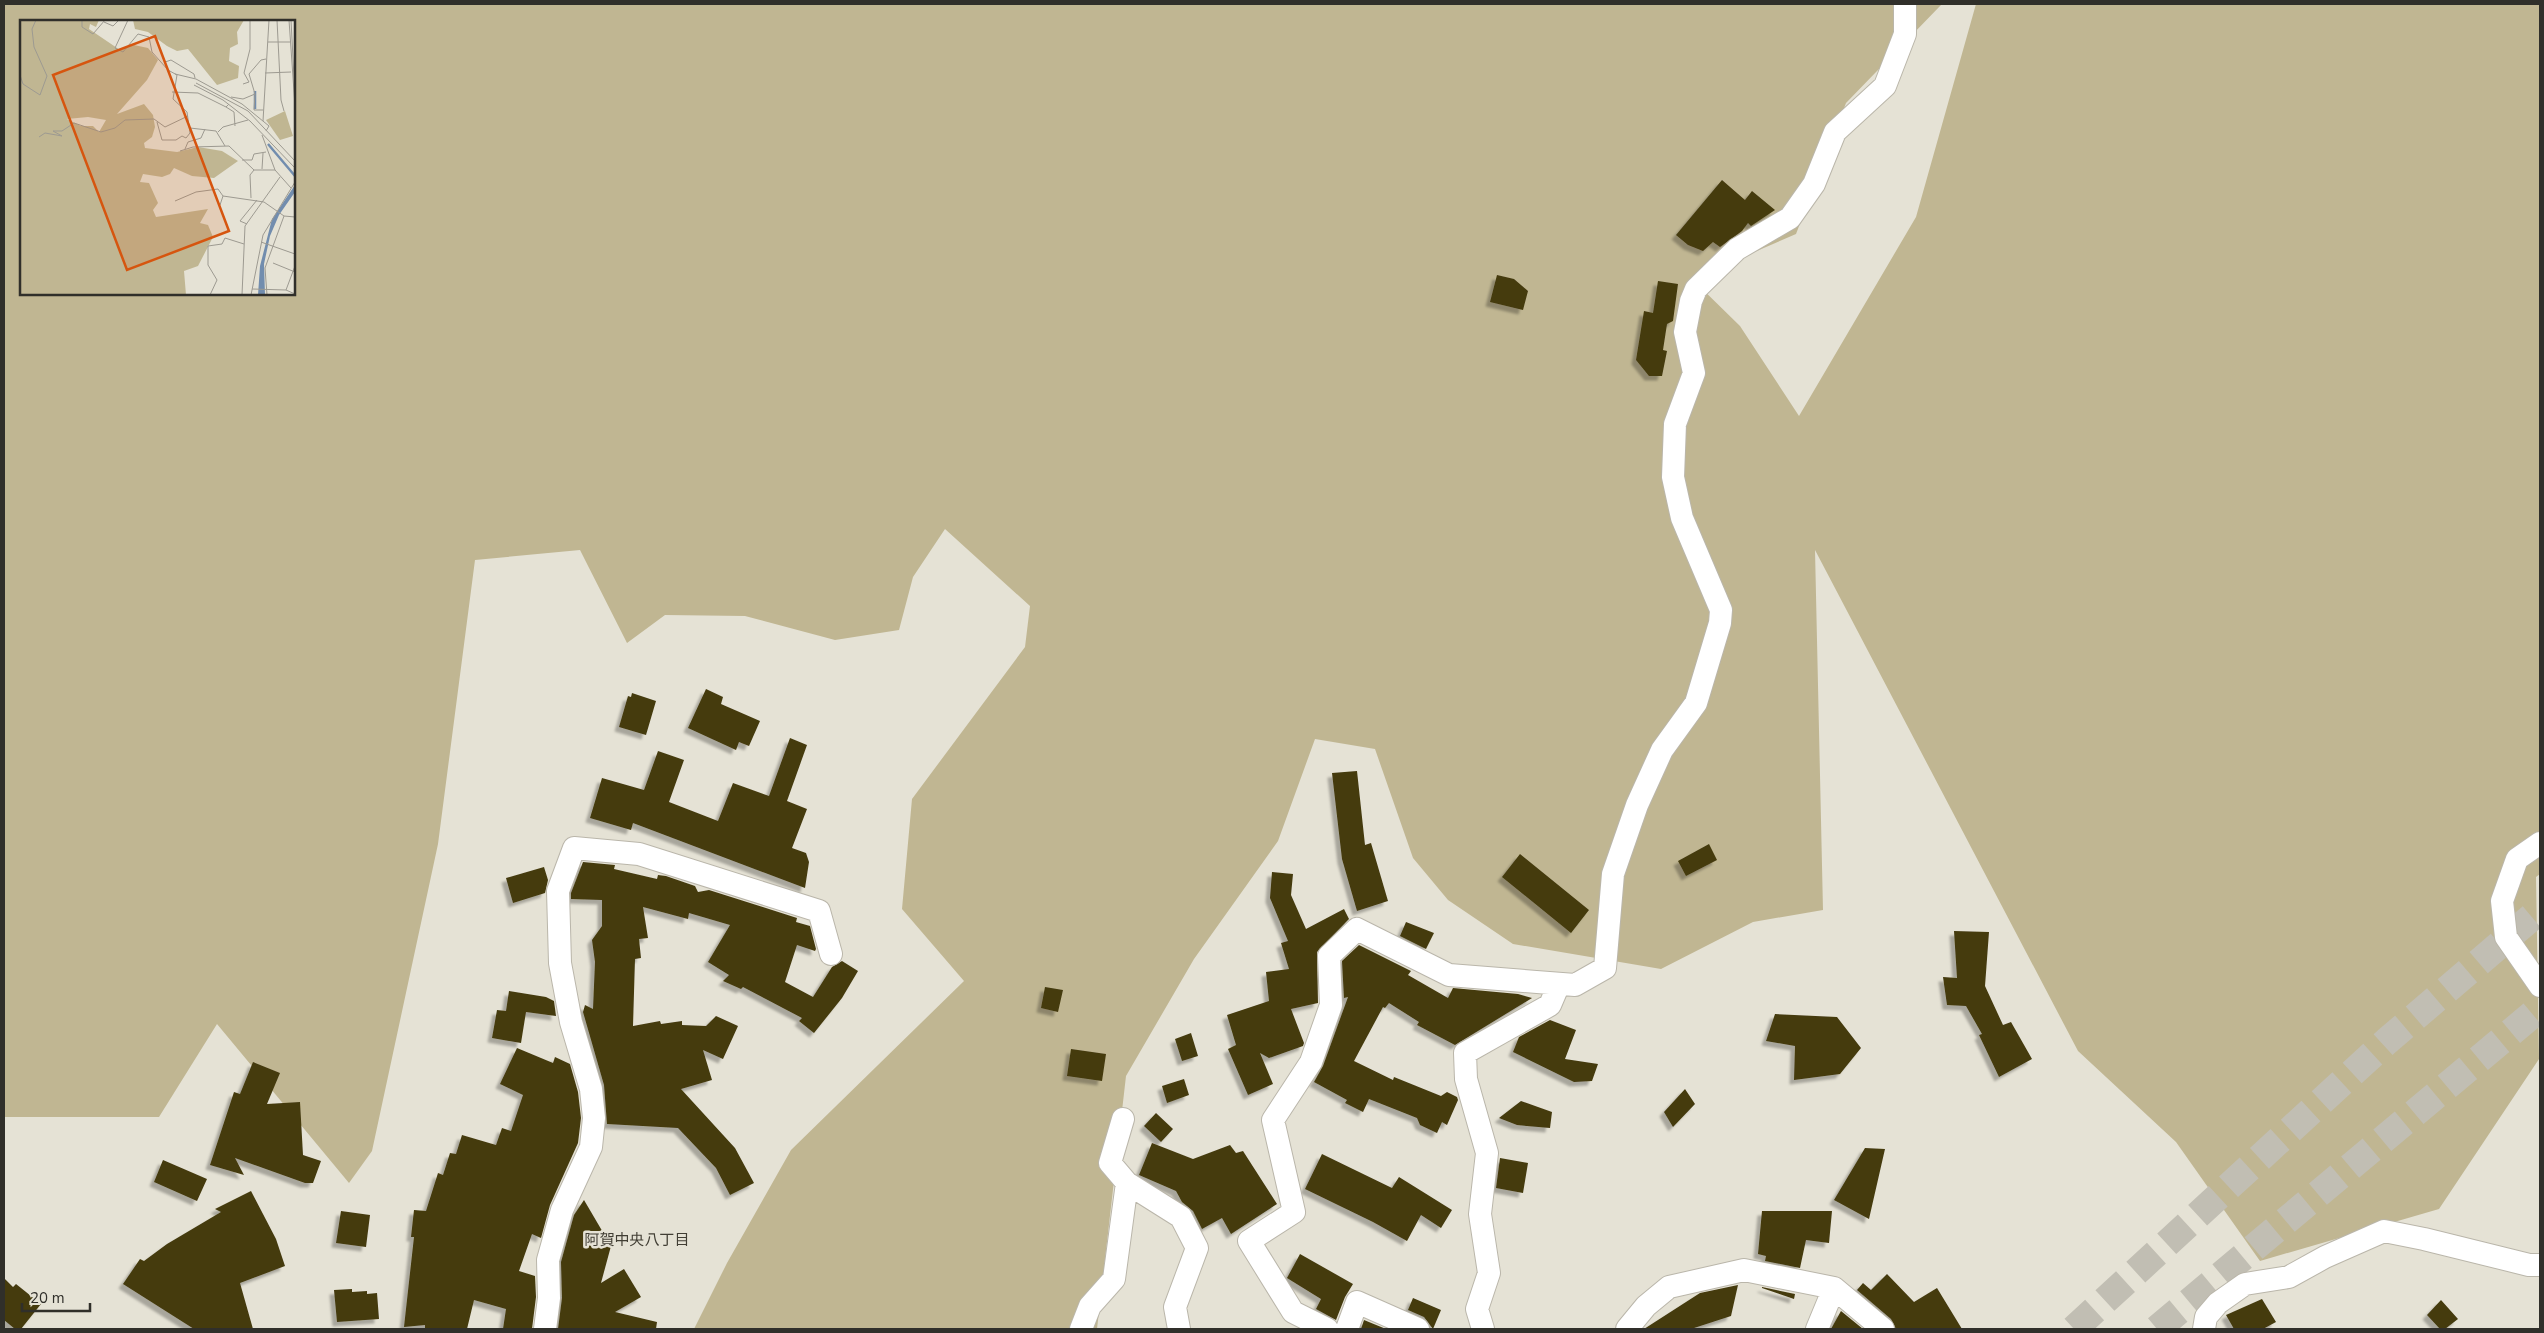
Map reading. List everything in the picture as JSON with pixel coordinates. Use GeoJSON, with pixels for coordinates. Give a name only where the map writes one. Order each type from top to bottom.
{"type":"FeatureCollection","features":[{"type":"Feature","properties":{"kind":"street"},"geometry":{"type":"LineString","coordinates":[[1327,1329],[1293,1312],[1249,1242],[1294,1212],[1273,1120],[1311,1062],[1331,1005],[1328,956],[1357,929],[1449,976],[1575,984],[1605,968],[1616,866],[1637,805],[1662,750],[1696,703],[1720,623],[1721,610],[1682,518],[1673,477],[1675,424],[1694,373],[1685,332],[1691,301],[1696,289],[1737,248],[1790,218],[1814,184],[1835,132],[1885,86],[1905,34],[1905,4]]}},
{"type":"Feature","properties":{"kind":"street"},"geometry":{"type":"LineString","coordinates":[[2540,843],[2517,859],[2502,901],[2506,937],[2540,986]]}},
{"type":"Feature","properties":{"kind":"street"},"geometry":{"type":"LineString","coordinates":[[545,1329],[549,1298],[548,1260],[562,1210],[591,1147],[594,1118],[591,1089],[571,1022],[560,963],[558,891],[574,848],[639,854],[818,911],[831,954]]}},
{"type":"Feature","properties":{"kind":"street"},"geometry":{"type":"LineString","coordinates":[[1483,1329],[1477,1309],[1489,1273],[1480,1214],[1487,1153],[1466,1079],[1465,1053],[1550,1005],[1559,984]]}},
{"type":"Feature","properties":{"kind":"street"},"geometry":{"type":"LineString","coordinates":[[1123,1119],[1110,1163],[1128,1184],[1181,1217],[1196,1248],[1175,1307],[1179,1329]]}},
{"type":"Feature","properties":{"kind":"street"},"geometry":{"type":"LineString","coordinates":[[1081,1329],[1090,1306],[1114,1279],[1128,1184]]}},
{"type":"Feature","properties":{"kind":"street"},"geometry":{"type":"LineString","coordinates":[[2204,1329],[2206,1317],[2218,1303],[2245,1284],[2289,1277],[2325,1257],[2384,1231],[2424,1238],[2529,1265],[2540,1265]]}},
{"type":"Feature","properties":{"kind":"street"},"geometry":{"type":"LineString","coordinates":[[1628,1329],[1646,1306],[1669,1287],[1744,1270],[1834,1288],[1882,1329]]}},
{"type":"Feature","properties":{"kind":"street"},"geometry":{"type":"LineString","coordinates":[[1817,1329],[1834,1288]]}},
{"type":"Feature","properties":{"kind":"street"},"geometry":{"type":"LineString","coordinates":[[1347,1329],[1357,1302],[1418,1329]]}},
{"type":"Feature","properties":{"kind":"shaded area"},"geometry":{"type":"Polygon","coordinates":[[[4,4],[1942,4],[1846,103],[1796,234],[1692,279],[1740,326],[1799,416],[1916,217],[1976,4],[2540,4],[2540,874],[2536,877],[2539,1059],[2439,1209],[2260,1261],[2176,1142],[2078,1051],[1815,550],[1823,910],[1753,922],[1661,969],[1513,944],[1448,900],[1413,858],[1375,749],[1315,739],[1278,841],[1194,959],[1126,1076],[1097,1329],[694,1329],[727,1263],[791,1150],[964,981],[902,909],[912,799],[1025,647],[1030,606],[945,529],[913,577],[899,630],[835,640],[745,616],[665,615],[627,643],[580,550],[475,560],[438,844],[372,1151],[349,1183],[217,1024],[159,1117],[4,1117],[4,4]]]}},
{"type":"Feature","properties":{"kind":"building"},"geometry":{"type":"Polygon","coordinates":[[[1722,180],[1745,200],[1752,191],[1775,210],[1751,226],[1748,223],[1742,231],[1720,247],[1713,242],[1703,251],[1688,245],[1676,235],[1722,180]]]}},
{"type":"Feature","properties":{"kind":"building"},"geometry":{"type":"Polygon","coordinates":[[[1497,275],[1514,279],[1528,291],[1523,310],[1490,302],[1497,275]]]}},
{"type":"Feature","properties":{"kind":"building"},"geometry":{"type":"Polygon","coordinates":[[[1658,281],[1678,284],[1673,321],[1667,324],[1663,350],[1667,351],[1662,376],[1649,376],[1636,360],[1644,311],[1653,313],[1658,281]]]}},
{"type":"Feature","properties":{"kind":"building"},"geometry":{"type":"Polygon","coordinates":[[[706,689],[723,697],[721,704],[760,721],[749,746],[739,742],[736,750],[688,728],[706,689]]]}},
{"type":"Feature","properties":{"kind":"building"},"geometry":{"type":"Polygon","coordinates":[[[632,693],[656,701],[646,735],[619,727],[628,696],[631,697],[632,693]]]}},
{"type":"Feature","properties":{"kind":"building"},"geometry":{"type":"Polygon","coordinates":[[[790,738],[807,745],[787,801],[807,809],[792,848],[806,853],[809,862],[805,888],[633,823],[631,830],[590,818],[602,778],[644,790],[658,751],[684,760],[669,802],[718,821],[733,783],[769,796],[790,738]]]}},
{"type":"Feature","properties":{"kind":"building"},"geometry":{"type":"Polygon","coordinates":[[[1357,771],[1365,845],[1371,843],[1388,901],[1357,911],[1342,859],[1332,773],[1357,771]]]}},
{"type":"Feature","properties":{"kind":"building"},"geometry":{"type":"Polygon","coordinates":[[[1709,844],[1717,860],[1686,876],[1678,861],[1709,844]]]}},
{"type":"Feature","properties":{"kind":"building"},"geometry":{"type":"Polygon","coordinates":[[[1520,854],[1589,910],[1571,933],[1502,877],[1520,854]]]}},
{"type":"Feature","properties":{"kind":"building"},"geometry":{"type":"Polygon","coordinates":[[[583,862],[615,865],[614,869],[657,879],[658,875],[666,876],[695,886],[698,892],[709,890],[797,918],[796,922],[810,926],[816,949],[815,951],[797,945],[785,982],[813,997],[832,967],[842,961],[858,971],[842,998],[814,1033],[799,1021],[802,1018],[743,987],[741,989],[723,981],[729,975],[708,962],[730,925],[689,913],[688,919],[643,907],[648,938],[639,939],[641,958],[635,959],[633,1026],[660,1021],[661,1024],[682,1021],[682,1025],[706,1026],[716,1016],[738,1026],[723,1059],[703,1050],[712,1080],[681,1089],[735,1148],[754,1183],[730,1195],[716,1168],[678,1128],[607,1124],[604,1085],[583,1012],[585,1005],[593,1009],[595,962],[592,940],[602,926],[602,900],[571,899],[571,893],[583,862]]]}},
{"type":"Feature","properties":{"kind":"building"},"geometry":{"type":"Polygon","coordinates":[[[544,867],[548,880],[545,893],[513,903],[506,878],[544,867]]]}},
{"type":"Feature","properties":{"kind":"building"},"geometry":{"type":"Polygon","coordinates":[[[1272,872],[1293,874],[1291,895],[1306,929],[1344,909],[1349,919],[1317,952],[1318,1003],[1291,1009],[1304,1043],[1303,1046],[1269,1058],[1260,1053],[1273,1084],[1248,1095],[1228,1049],[1236,1045],[1227,1015],[1269,1001],[1266,972],[1289,969],[1281,943],[1288,941],[1270,898],[1272,872]]]}},
{"type":"Feature","properties":{"kind":"building"},"geometry":{"type":"Polygon","coordinates":[[[1406,922],[1434,933],[1426,949],[1400,936],[1406,922]]]}},
{"type":"Feature","properties":{"kind":"building"},"geometry":{"type":"Polygon","coordinates":[[[1954,931],[1989,932],[1985,986],[2003,1025],[2011,1022],[2032,1059],[1999,1077],[1979,1035],[1982,1034],[1966,1006],[1947,1005],[1943,977],[1957,978],[1954,931]]]}},
{"type":"Feature","properties":{"kind":"building"},"geometry":{"type":"Polygon","coordinates":[[[1359,945],[1411,971],[1408,975],[1448,998],[1453,988],[1518,994],[1532,998],[1455,1045],[1417,1025],[1419,1022],[1389,1003],[1385,1008],[1383,1007],[1354,1061],[1393,1080],[1394,1077],[1441,1096],[1447,1092],[1457,1097],[1458,1100],[1447,1125],[1442,1122],[1437,1133],[1420,1125],[1417,1118],[1369,1099],[1363,1112],[1345,1103],[1347,1100],[1314,1082],[1323,1066],[1348,997],[1344,998],[1342,961],[1359,945]]]}},
{"type":"Feature","properties":{"kind":"building"},"geometry":{"type":"Polygon","coordinates":[[[1045,987],[1063,990],[1058,1012],[1041,1008],[1045,987]]]}},
{"type":"Feature","properties":{"kind":"building"},"geometry":{"type":"Polygon","coordinates":[[[509,991],[546,997],[554,1001],[556,1016],[526,1012],[521,1043],[492,1038],[497,1010],[506,1011],[509,991]]]}},
{"type":"Feature","properties":{"kind":"building"},"geometry":{"type":"Polygon","coordinates":[[[1775,1014],[1837,1017],[1861,1048],[1840,1074],[1794,1080],[1795,1046],[1766,1041],[1775,1014]]]}},
{"type":"Feature","properties":{"kind":"building"},"geometry":{"type":"Polygon","coordinates":[[[1550,1020],[1576,1030],[1565,1059],[1598,1064],[1592,1081],[1574,1082],[1513,1052],[1519,1037],[1550,1020]]]}},
{"type":"Feature","properties":{"kind":"building"},"geometry":{"type":"Polygon","coordinates":[[[1191,1033],[1198,1056],[1182,1061],[1175,1039],[1191,1033]]]}},
{"type":"Feature","properties":{"kind":"building"},"geometry":{"type":"Polygon","coordinates":[[[517,1048],[553,1063],[555,1057],[570,1064],[578,1092],[581,1118],[578,1143],[550,1205],[541,1238],[532,1234],[519,1271],[535,1276],[536,1297],[532,1329],[503,1329],[506,1309],[474,1300],[467,1329],[425,1329],[425,1325],[404,1327],[414,1237],[411,1237],[414,1210],[426,1211],[438,1173],[443,1175],[450,1153],[456,1154],[462,1135],[496,1145],[502,1128],[511,1131],[523,1095],[500,1084],[517,1048]]]}},
{"type":"Feature","properties":{"kind":"building"},"geometry":{"type":"Polygon","coordinates":[[[1071,1049],[1106,1054],[1102,1081],[1067,1076],[1071,1049]]]}},
{"type":"Feature","properties":{"kind":"building"},"geometry":{"type":"Polygon","coordinates":[[[253,1062],[280,1073],[267,1104],[300,1102],[303,1155],[321,1161],[313,1183],[305,1183],[235,1158],[244,1175],[210,1165],[234,1092],[240,1094],[253,1062]]]}},
{"type":"Feature","properties":{"kind":"building"},"geometry":{"type":"Polygon","coordinates":[[[1184,1079],[1189,1095],[1167,1103],[1162,1086],[1184,1079]]]}},
{"type":"Feature","properties":{"kind":"building"},"geometry":{"type":"Polygon","coordinates":[[[1685,1089],[1695,1104],[1673,1127],[1664,1112],[1685,1089]]]}},
{"type":"Feature","properties":{"kind":"building"},"geometry":{"type":"Polygon","coordinates":[[[1521,1101],[1552,1112],[1550,1128],[1517,1125],[1499,1118],[1521,1101]]]}},
{"type":"Feature","properties":{"kind":"building"},"geometry":{"type":"Polygon","coordinates":[[[1156,1113],[1173,1129],[1161,1142],[1144,1126],[1156,1113]]]}},
{"type":"Feature","properties":{"kind":"building"},"geometry":{"type":"Polygon","coordinates":[[[1152,1143],[1193,1159],[1230,1145],[1236,1153],[1243,1151],[1277,1204],[1231,1234],[1222,1218],[1202,1229],[1193,1211],[1182,1202],[1176,1191],[1139,1175],[1152,1143]]]}},
{"type":"Feature","properties":{"kind":"building"},"geometry":{"type":"Polygon","coordinates":[[[1865,1148],[1885,1149],[1869,1219],[1834,1200],[1865,1148]]]}},
{"type":"Feature","properties":{"kind":"building"},"geometry":{"type":"Polygon","coordinates":[[[1322,1154],[1392,1188],[1399,1177],[1452,1210],[1441,1228],[1421,1215],[1407,1241],[1305,1189],[1322,1154]]]}},
{"type":"Feature","properties":{"kind":"building"},"geometry":{"type":"Polygon","coordinates":[[[1500,1158],[1528,1163],[1523,1193],[1496,1188],[1500,1158]]]}},
{"type":"Feature","properties":{"kind":"building"},"geometry":{"type":"Polygon","coordinates":[[[163,1160],[207,1179],[197,1201],[154,1182],[163,1160]]]}},
{"type":"Feature","properties":{"kind":"building"},"geometry":{"type":"Polygon","coordinates":[[[251,1191],[276,1239],[285,1266],[240,1283],[253,1329],[194,1329],[123,1284],[140,1259],[144,1261],[167,1244],[221,1212],[215,1209],[251,1191]]]}},
{"type":"Feature","properties":{"kind":"building"},"geometry":{"type":"Polygon","coordinates":[[[584,1200],[611,1246],[601,1283],[624,1269],[641,1297],[615,1312],[657,1322],[656,1329],[558,1329],[562,1298],[561,1262],[574,1215],[584,1200]]]}},
{"type":"Feature","properties":{"kind":"building"},"geometry":{"type":"Polygon","coordinates":[[[341,1211],[370,1215],[366,1247],[336,1243],[341,1211]]]}},
{"type":"Feature","properties":{"kind":"building"},"geometry":{"type":"Polygon","coordinates":[[[1762,1211],[1832,1211],[1829,1243],[1806,1240],[1800,1268],[1765,1261],[1766,1256],[1758,1254],[1762,1211]]]}},
{"type":"Feature","properties":{"kind":"building"},"geometry":{"type":"Polygon","coordinates":[[[1300,1254],[1353,1284],[1345,1297],[1336,1320],[1316,1309],[1321,1299],[1287,1278],[1300,1254]]]}},
{"type":"Feature","properties":{"kind":"building"},"geometry":{"type":"Polygon","coordinates":[[[1887,1274],[1914,1302],[1937,1288],[1962,1329],[1896,1329],[1891,1319],[1857,1290],[1863,1283],[1871,1290],[1887,1274]]]}},
{"type":"Feature","properties":{"kind":"building"},"geometry":{"type":"Polygon","coordinates":[[[4,1278],[13,1287],[16,1284],[41,1304],[21,1329],[15,1329],[4,1320],[4,1278]]]}},
{"type":"Feature","properties":{"kind":"building"},"geometry":{"type":"Polygon","coordinates":[[[1738,1285],[1731,1316],[1691,1329],[1644,1329],[1700,1293],[1738,1285]]]}},
{"type":"Feature","properties":{"kind":"building"},"geometry":{"type":"Polygon","coordinates":[[[1762,1288],[1795,1294],[1794,1299],[1762,1288]]]}},
{"type":"Feature","properties":{"kind":"building"},"geometry":{"type":"Polygon","coordinates":[[[352,1289],[352,1292],[367,1291],[367,1294],[377,1293],[379,1319],[337,1322],[334,1290],[352,1289]]]}},
{"type":"Feature","properties":{"kind":"building"},"geometry":{"type":"Polygon","coordinates":[[[1413,1298],[1441,1310],[1433,1329],[1424,1317],[1408,1310],[1413,1298]]]}},
{"type":"Feature","properties":{"kind":"building"},"geometry":{"type":"Polygon","coordinates":[[[2262,1299],[2276,1322],[2263,1329],[2234,1329],[2226,1315],[2262,1299]]]}},
{"type":"Feature","properties":{"kind":"building"},"geometry":{"type":"Polygon","coordinates":[[[2441,1300],[2458,1319],[2445,1329],[2440,1329],[2427,1315],[2441,1300]]]}},
{"type":"Feature","properties":{"kind":"building"},"geometry":{"type":"Polygon","coordinates":[[[1841,1311],[1863,1329],[1831,1329],[1841,1311]]]}},
{"type":"Feature","properties":{"kind":"building"},"geometry":{"type":"Polygon","coordinates":[[[1364,1320],[1386,1329],[1361,1329],[1364,1320]]]}},
{"type":"Feature","properties":{"kind":"tunnel"},"geometry":{"type":"LineString","coordinates":[[2074,1329],[2387,1041],[2540,910]]}},
{"type":"Feature","properties":{"kind":"tunnel"},"geometry":{"type":"LineString","coordinates":[[2157,1329],[2540,1008]]}},
{"type":"Feature","properties":{"kind":"district","name":"阿賀中央八丁目"},"geometry":{"type":"Point","coordinates":[637,1240]}}]}
